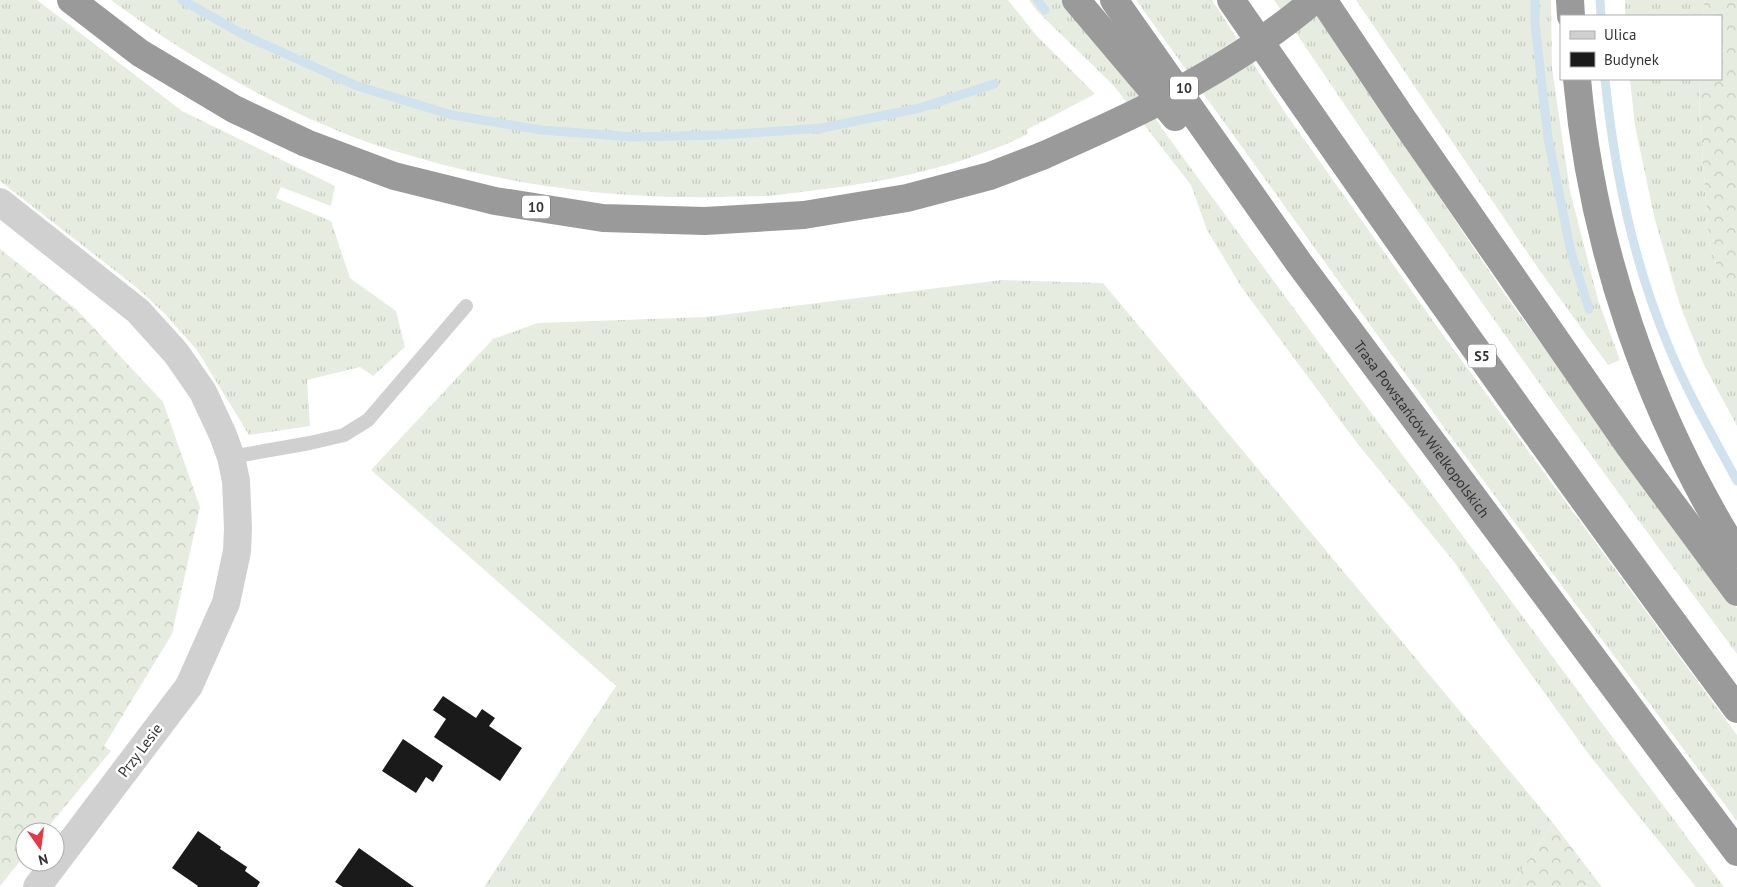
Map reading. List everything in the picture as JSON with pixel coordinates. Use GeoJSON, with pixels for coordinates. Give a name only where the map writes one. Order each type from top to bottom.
{"type":"FeatureCollection","features":[{"type":"Feature","properties":{"kind":"highway","name":"10"},"geometry":{"type":"LineString","coordinates":[[71,0],[140,53],[234,109],[306,143],[394,176],[505,202],[603,218],[705,221],[804,215],[907,198],[990,176],[1042,156],[1167,98],[1217,69],[1314,0]]}},
{"type":"Feature","properties":{"kind":"highway"},"geometry":{"type":"LineString","coordinates":[[1076,0],[1299,263]]}},
{"type":"Feature","properties":{"kind":"highway","name":"Trasa Powstańców Wielkopolskich"},"geometry":{"type":"LineString","coordinates":[[1114,0],[1299,263],[1737,852]]}},
{"type":"Feature","properties":{"kind":"highway","name":"S5"},"geometry":{"type":"LineString","coordinates":[[1231,0],[1351,173],[1737,710]]}},
{"type":"Feature","properties":{"kind":"highway"},"geometry":{"type":"LineString","coordinates":[[1323,0],[1402,118],[1624,439],[1737,592]]}},
{"type":"Feature","properties":{"kind":"highway"},"geometry":{"type":"LineString","coordinates":[[1570,0],[1571,15]]}},
{"type":"Feature","properties":{"kind":"highway"},"geometry":{"type":"LineString","coordinates":[[1577,80],[1599,219],[1633,338],[1670,429],[1719,524],[1737,554]]}},
{"type":"Feature","properties":{"kind":"street","name":"Przy Lesie"},"geometry":{"type":"LineString","coordinates":[[0,202],[138,311],[176,353],[203,392],[223,435],[236,481],[237,551],[226,603],[189,686],[37,887]]}},
{"type":"Feature","properties":{"kind":"lane"},"geometry":{"type":"LineString","coordinates":[[231,458],[344,435],[368,420],[466,306]]}},
{"type":"Feature","properties":{"kind":"green space"},"geometry":{"type":"Polygon","coordinates":[[[0,0],[37,0],[182,111],[335,186],[331,206],[281,187],[276,198],[331,221],[350,278],[396,311],[405,347],[373,376],[360,367],[307,380],[310,426],[249,435],[197,350],[164,313],[136,287],[0,181],[0,0]]]}},
{"type":"Feature","properties":{"kind":"green space"},"geometry":{"type":"Polygon","coordinates":[[[111,0],[1008,0],[1036,35],[1095,94],[1026,130],[1028,134],[1005,145],[957,162],[908,175],[832,188],[764,196],[681,197],[603,193],[526,183],[488,175],[380,147],[335,130],[235,81],[141,22],[111,0]]]}},
{"type":"Feature","properties":{"kind":"green space"},"geometry":{"type":"Polygon","coordinates":[[[1029,0],[1068,0],[1109,53],[1317,340],[1724,887],[1696,887],[1590,756],[1507,641],[1455,563],[1357,443],[1242,288],[1207,230],[1191,185],[1113,85],[1037,11],[1029,0]]]}},
{"type":"Feature","properties":{"kind":"green space"},"geometry":{"type":"Polygon","coordinates":[[[1136,0],[1212,0],[1286,114],[1446,339],[1737,735],[1737,821],[1448,433],[1136,0]]]}},
{"type":"Feature","properties":{"kind":"green space"},"geometry":{"type":"Polygon","coordinates":[[[1274,0],[1307,0],[1508,299],[1737,608],[1737,654],[1501,330],[1386,166],[1274,0]]]}},
{"type":"Feature","properties":{"kind":"green space"},"geometry":{"type":"Polygon","coordinates":[[[1356,0],[1551,0],[1552,68],[1570,191],[1598,300],[1620,360],[1608,365],[1540,271],[1356,0]]]}},
{"type":"Feature","properties":{"kind":"green space"},"geometry":{"type":"Polygon","coordinates":[[[1625,0],[1705,0],[1702,15],[1625,15],[1625,0]]]}},
{"type":"Feature","properties":{"kind":"green space"},"geometry":{"type":"Polygon","coordinates":[[[1705,0],[1737,0],[1737,296],[1719,274],[1709,241],[1700,123],[1699,80],[1722,80],[1722,15],[1702,15],[1705,0]]]}},
{"type":"Feature","properties":{"kind":"green space"},"geometry":{"type":"Polygon","coordinates":[[[1630,80],[1699,80],[1700,123],[1709,241],[1719,274],[1737,296],[1737,426],[1703,363],[1680,305],[1655,220],[1635,126],[1630,80]]]}},
{"type":"Feature","properties":{"kind":"green space"},"geometry":{"type":"Polygon","coordinates":[[[0,249],[77,310],[163,402],[200,507],[172,634],[104,746],[111,751],[52,822],[15,822],[15,867],[0,886],[0,249]]]}},
{"type":"Feature","properties":{"kind":"green space"},"geometry":{"type":"Polygon","coordinates":[[[1002,280],[1103,283],[1553,823],[1510,887],[484,887],[616,686],[371,470],[493,339],[538,323],[706,317],[1002,280]]]}},
{"type":"Feature","properties":{"kind":"green space"},"geometry":{"type":"Polygon","coordinates":[[[1553,823],[1602,887],[1510,887],[1553,823]]]}},
{"type":"Feature","properties":{"kind":"building"},"geometry":{"type":"Polygon","coordinates":[[[443,696],[476,718],[482,709],[495,718],[489,726],[522,748],[500,781],[434,737],[446,719],[433,710],[443,696]]]}},
{"type":"Feature","properties":{"kind":"building"},"geometry":{"type":"Polygon","coordinates":[[[403,739],[443,766],[433,782],[426,777],[416,793],[382,771],[403,739]]]}},
{"type":"Feature","properties":{"kind":"building"},"geometry":{"type":"Polygon","coordinates":[[[198,831],[247,867],[245,871],[260,882],[257,887],[197,887],[172,868],[198,831]]]}},
{"type":"Feature","properties":{"kind":"building"},"geometry":{"type":"Polygon","coordinates":[[[359,848],[414,887],[343,887],[335,882],[359,848]]]}},
{"type":"Feature","properties":{"kind":"waterway"},"geometry":{"type":"LineString","coordinates":[[182,0],[246,36],[357,86],[452,115],[541,130],[634,137],[721,135],[822,128],[920,108],[994,84]]}},
{"type":"Feature","properties":{"kind":"waterway"},"geometry":{"type":"LineString","coordinates":[[1037,0],[1045,10]]}},
{"type":"Feature","properties":{"kind":"waterway"},"geometry":{"type":"LineString","coordinates":[[1535,0],[1535,24],[1548,138],[1571,252],[1589,309]]}},
{"type":"Feature","properties":{"kind":"waterway"},"geometry":{"type":"LineString","coordinates":[[1600,0],[1601,15]]}},
{"type":"Feature","properties":{"kind":"waterway"},"geometry":{"type":"LineString","coordinates":[[1605,80],[1620,181],[1635,248],[1645,281],[1683,380],[1737,481]]}}]}
